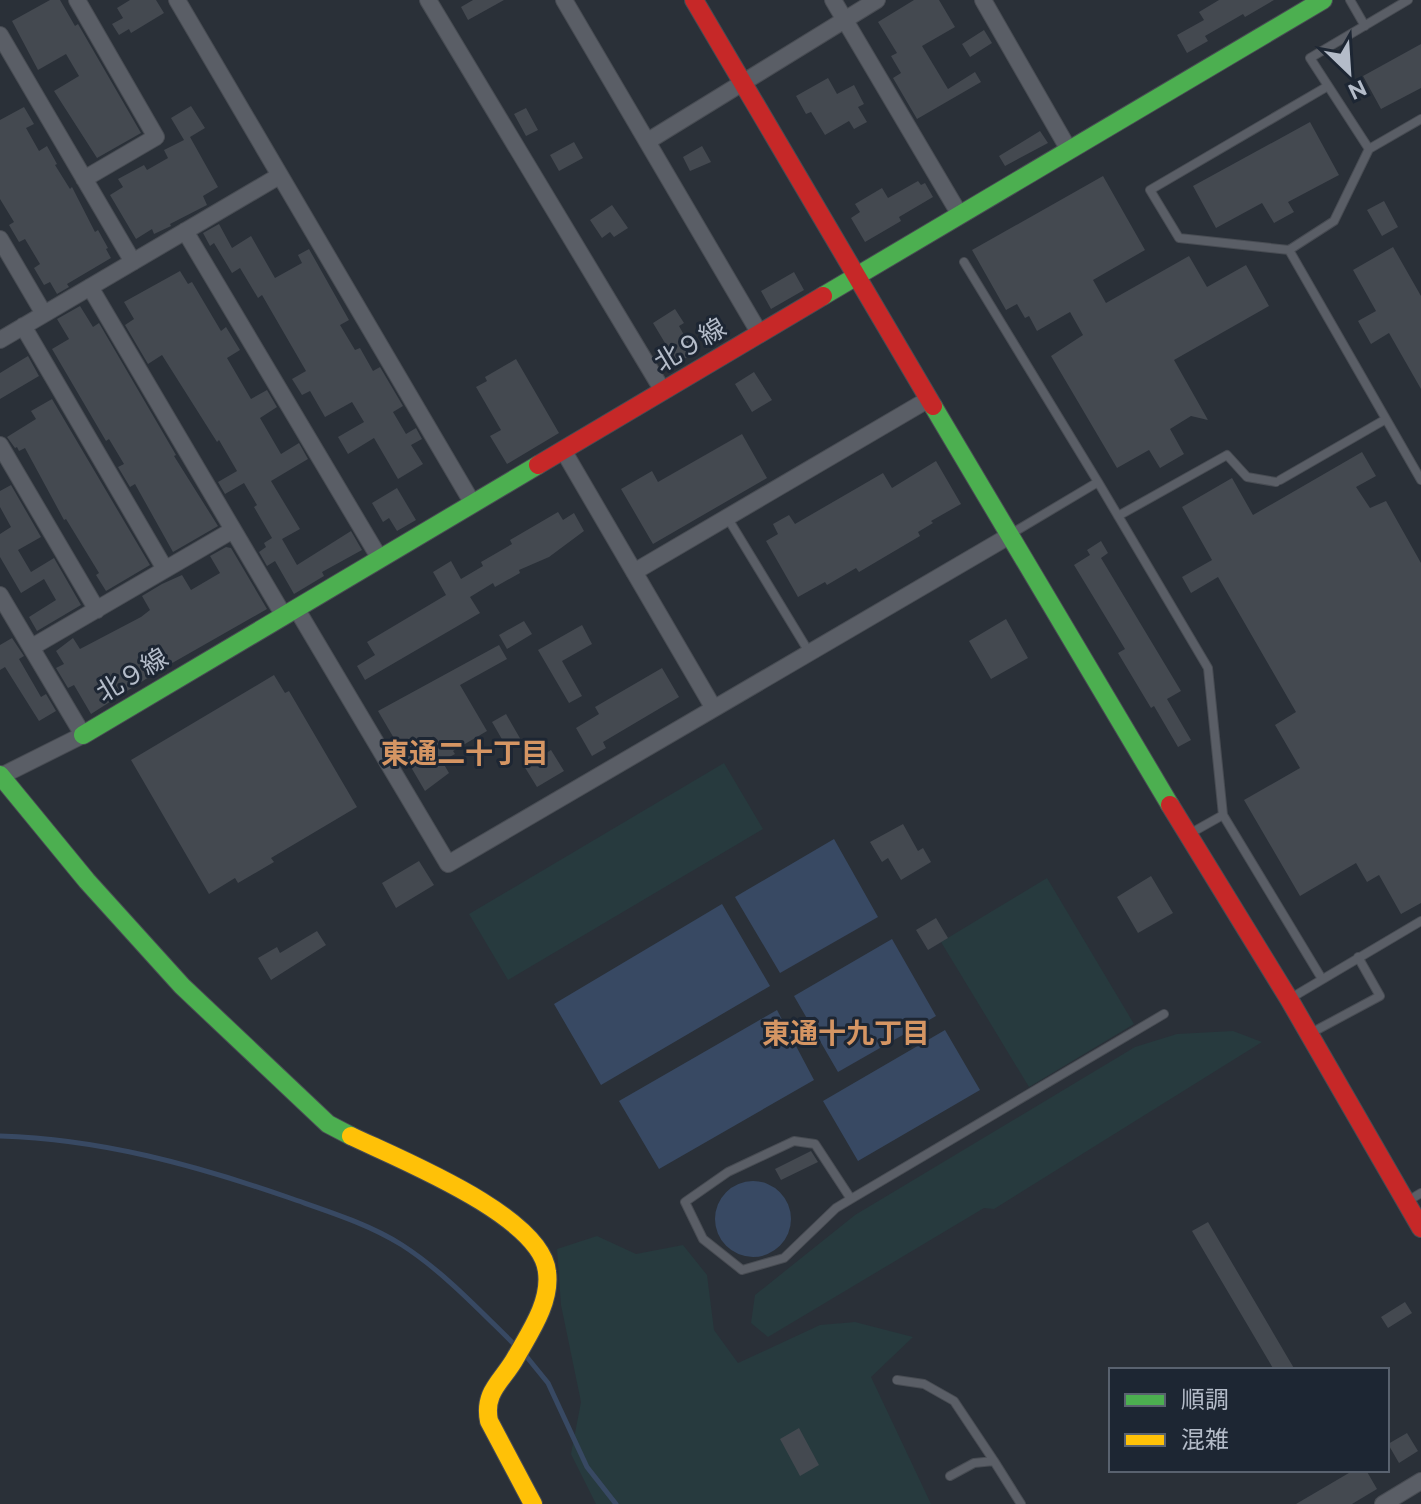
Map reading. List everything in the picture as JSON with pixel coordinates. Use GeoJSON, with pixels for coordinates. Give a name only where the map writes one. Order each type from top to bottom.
{"type":"FeatureCollection","features":[{"type":"Feature","properties":{"kind":"street"},"geometry":{"type":"LineString","coordinates":[[77,0],[156,137],[84,179]]}},
{"type":"Feature","properties":{"kind":"street"},"geometry":{"type":"LineString","coordinates":[[177,0],[473,504]]}},
{"type":"Feature","properties":{"kind":"street"},"geometry":{"type":"LineString","coordinates":[[564,0],[760,334]]}},
{"type":"Feature","properties":{"kind":"street"},"geometry":{"type":"LineString","coordinates":[[694,0],[1009,536],[1309,1034],[1413,1198],[1420,1225]]}},
{"type":"Feature","properties":{"kind":"street"},"geometry":{"type":"LineString","coordinates":[[833,0],[960,215]]}},
{"type":"Feature","properties":{"kind":"street"},"geometry":{"type":"LineString","coordinates":[[648,141],[877,0]]}},
{"type":"Feature","properties":{"kind":"street"},"geometry":{"type":"LineString","coordinates":[[983,0],[1069,150]]}},
{"type":"Feature","properties":{"kind":"street","name":"北９線"},"geometry":{"type":"LineString","coordinates":[[83,735],[1323,0]]}},
{"type":"Feature","properties":{"kind":"street"},"geometry":{"type":"LineString","coordinates":[[435,2],[663,391]]}},
{"type":"Feature","properties":{"kind":"street"},"geometry":{"type":"LineString","coordinates":[[0,35],[133,262]]}},
{"type":"Feature","properties":{"kind":"street"},"geometry":{"type":"LineString","coordinates":[[0,340],[279,176]]}},
{"type":"Feature","properties":{"kind":"street"},"geometry":{"type":"LineString","coordinates":[[185,231],[380,559]]}},
{"type":"Feature","properties":{"kind":"street"},"geometry":{"type":"LineString","coordinates":[[0,239],[44,314]]}},
{"type":"Feature","properties":{"kind":"street"},"geometry":{"type":"LineString","coordinates":[[90,287],[233,530],[290,612],[448,864],[1009,536]]}},
{"type":"Feature","properties":{"kind":"street"},"geometry":{"type":"LineString","coordinates":[[23,326],[165,569]]}},
{"type":"Feature","properties":{"kind":"street"},"geometry":{"type":"LineString","coordinates":[[634,572],[929,399]]}},
{"type":"Feature","properties":{"kind":"street"},"geometry":{"type":"LineString","coordinates":[[0,445],[97,610]]}},
{"type":"Feature","properties":{"kind":"street"},"geometry":{"type":"LineString","coordinates":[[563,450],[713,707]]}},
{"type":"Feature","properties":{"kind":"street"},"geometry":{"type":"LineString","coordinates":[[32,647],[233,530]]}},
{"type":"Feature","properties":{"kind":"street"},"geometry":{"type":"LineString","coordinates":[[0,595],[83,735],[0,776],[87,881],[182,986],[328,1124],[461,1190],[500,1213],[532,1239],[543,1253],[548,1274],[540,1314],[510,1368],[489,1395],[486,1406],[489,1421],[533,1504]]}},
{"type":"Feature","properties":{"kind":"street"},"geometry":{"type":"LineString","coordinates":[[1383,1504],[1421,1481]]}},
{"type":"Feature","properties":{"kind":"lane"},"geometry":{"type":"LineString","coordinates":[[1350,0],[1365,26]]}},
{"type":"Feature","properties":{"kind":"lane"},"geometry":{"type":"LineString","coordinates":[[1369,149],[1310,58],[1408,0]]}},
{"type":"Feature","properties":{"kind":"lane"},"geometry":{"type":"LineString","coordinates":[[1328,86],[1150,190],[1179,238],[1289,250],[1334,221],[1369,149],[1421,119]]}},
{"type":"Feature","properties":{"kind":"lane"},"geometry":{"type":"LineString","coordinates":[[1289,250],[1421,480]]}},
{"type":"Feature","properties":{"kind":"lane"},"geometry":{"type":"LineString","coordinates":[[964,262],[1208,668],[1223,815],[1322,979]]}},
{"type":"Feature","properties":{"kind":"lane"},"geometry":{"type":"LineString","coordinates":[[1118,516],[1227,455],[1247,477],[1278,481],[1386,419]]}},
{"type":"Feature","properties":{"kind":"lane"},"geometry":{"type":"LineString","coordinates":[[1009,536],[1098,482]]}},
{"type":"Feature","properties":{"kind":"lane"},"geometry":{"type":"LineString","coordinates":[[727,517],[809,652]]}},
{"type":"Feature","properties":{"kind":"lane"},"geometry":{"type":"LineString","coordinates":[[1188,834],[1223,815]]}},
{"type":"Feature","properties":{"kind":"lane"},"geometry":{"type":"LineString","coordinates":[[1289,999],[1421,921]]}},
{"type":"Feature","properties":{"kind":"lane"},"geometry":{"type":"LineString","coordinates":[[1309,1034],[1380,996],[1358,957]]}},
{"type":"Feature","properties":{"kind":"lane"},"geometry":{"type":"LineString","coordinates":[[851,1199],[815,1144],[794,1141],[728,1172],[685,1202],[703,1239],[742,1270],[784,1258],[836,1208],[1164,1014]]}},
{"type":"Feature","properties":{"kind":"lane"},"geometry":{"type":"LineString","coordinates":[[897,1380],[924,1384],[954,1401],[1021,1504]]}},
{"type":"Feature","properties":{"kind":"lane"},"geometry":{"type":"LineString","coordinates":[[950,1476],[974,1463],[994,1461]]}},
{"type":"Feature","properties":{"kind":"green space"},"geometry":{"type":"Polygon","coordinates":[[[724,763],[763,829],[508,980],[469,914],[724,763]]]}},
{"type":"Feature","properties":{"kind":"green space"},"geometry":{"type":"Polygon","coordinates":[[[1047,878],[1134,1024],[1029,1087],[941,942],[1047,878]]]}},
{"type":"Feature","properties":{"kind":"green space"},"geometry":{"type":"Polygon","coordinates":[[[1233,1031],[1262,1042],[994,1209],[984,1208],[768,1337],[751,1323],[755,1295],[855,1215],[1135,1047],[1177,1034],[1233,1031]]]}},
{"type":"Feature","properties":{"kind":"green space"},"geometry":{"type":"Polygon","coordinates":[[[597,1236],[636,1254],[683,1245],[707,1275],[714,1330],[738,1363],[820,1325],[855,1322],[913,1337],[871,1377],[931,1504],[596,1504],[571,1454],[581,1402],[561,1305],[557,1249],[597,1236]]]}},
{"type":"Feature","properties":{"kind":"water"},"geometry":{"type":"Polygon","coordinates":[[[834,839],[878,917],[780,973],[735,897],[834,839]]]}},
{"type":"Feature","properties":{"kind":"water"},"geometry":{"type":"Polygon","coordinates":[[[722,904],[770,986],[601,1085],[554,1004],[722,904]]]}},
{"type":"Feature","properties":{"kind":"water"},"geometry":{"type":"Polygon","coordinates":[[[892,939],[936,1016],[838,1072],[794,996],[892,939]]]}},
{"type":"Feature","properties":{"kind":"water"},"geometry":{"type":"Polygon","coordinates":[[[777,1010],[814,1080],[659,1169],[619,1101],[777,1010]]]}},
{"type":"Feature","properties":{"kind":"water"},"geometry":{"type":"Polygon","coordinates":[[[945,1030],[980,1090],[858,1161],[823,1101],[945,1030]]]}},
{"type":"Feature","properties":{"kind":"water"},"geometry":{"type":"Polygon","coordinates":[[[746,1181],[760,1181],[774,1187],[785,1198],[791,1219],[788,1234],[780,1246],[760,1257],[746,1257],[732,1251],[721,1240],[715,1226],[715,1212],[721,1198],[732,1187],[746,1181]]]}},
{"type":"Feature","properties":{"kind":"building"},"geometry":{"type":"Polygon","coordinates":[[[50,0],[60,0],[75,26],[78,24],[141,133],[97,158],[54,91],[79,76],[66,54],[38,70],[12,21],[50,0]]]}},
{"type":"Feature","properties":{"kind":"building"},"geometry":{"type":"Polygon","coordinates":[[[130,0],[156,0],[164,13],[131,33],[129,29],[119,35],[112,24],[123,18],[117,8],[130,0]]]}},
{"type":"Feature","properties":{"kind":"building"},"geometry":{"type":"Polygon","coordinates":[[[473,0],[504,0],[468,20],[461,7],[473,0]]]}},
{"type":"Feature","properties":{"kind":"building"},"geometry":{"type":"Polygon","coordinates":[[[914,0],[939,0],[955,27],[922,46],[948,89],[975,72],[981,82],[917,119],[893,78],[901,73],[891,56],[897,53],[878,22],[914,0]]]}},
{"type":"Feature","properties":{"kind":"building"},"geometry":{"type":"Polygon","coordinates":[[[1219,0],[1274,0],[1205,36],[1208,41],[1187,53],[1177,35],[1204,20],[1199,12],[1219,0]]]}},
{"type":"Feature","properties":{"kind":"building"},"geometry":{"type":"Polygon","coordinates":[[[984,30],[992,43],[970,57],[962,44],[984,30]]]}},
{"type":"Feature","properties":{"kind":"building"},"geometry":{"type":"Polygon","coordinates":[[[1421,44],[1421,88],[1381,109],[1363,76],[1421,44]]]}},
{"type":"Feature","properties":{"kind":"building"},"geometry":{"type":"Polygon","coordinates":[[[828,78],[837,94],[854,85],[864,104],[858,107],[867,122],[854,129],[849,121],[825,135],[811,112],[806,114],[796,96],[828,78]]]}},
{"type":"Feature","properties":{"kind":"building"},"geometry":{"type":"Polygon","coordinates":[[[191,106],[205,128],[190,137],[218,187],[203,196],[207,205],[171,226],[154,234],[152,229],[136,239],[110,195],[123,187],[118,179],[144,165],[147,170],[168,158],[164,150],[184,140],[171,118],[191,106]]]}},
{"type":"Feature","properties":{"kind":"building"},"geometry":{"type":"Polygon","coordinates":[[[24,107],[34,124],[26,128],[39,151],[47,146],[95,232],[98,230],[111,258],[67,284],[69,287],[57,294],[50,282],[44,285],[34,268],[40,264],[25,239],[19,242],[9,225],[14,222],[0,199],[0,120],[24,107]]]}},
{"type":"Feature","properties":{"kind":"building"},"geometry":{"type":"Polygon","coordinates":[[[526,108],[538,130],[526,136],[514,114],[526,108]]]}},
{"type":"Feature","properties":{"kind":"building"},"geometry":{"type":"Polygon","coordinates":[[[1310,122],[1339,175],[1288,202],[1294,212],[1274,223],[1262,203],[1216,228],[1193,186],[1310,122]]]}},
{"type":"Feature","properties":{"kind":"building"},"geometry":{"type":"Polygon","coordinates":[[[1040,131],[1048,143],[1005,166],[999,156],[1040,131]]]}},
{"type":"Feature","properties":{"kind":"building"},"geometry":{"type":"Polygon","coordinates":[[[574,142],[583,158],[559,171],[550,155],[574,142]]]}},
{"type":"Feature","properties":{"kind":"building"},"geometry":{"type":"Polygon","coordinates":[[[702,146],[711,162],[690,171],[683,157],[702,146]]]}},
{"type":"Feature","properties":{"kind":"building"},"geometry":{"type":"Polygon","coordinates":[[[1103,176],[1145,250],[1093,280],[1106,303],[1189,256],[1207,287],[1246,265],[1269,306],[1174,360],[1208,420],[1191,416],[1170,429],[1184,454],[1160,468],[1149,450],[1117,468],[1051,356],[1083,335],[1070,312],[1037,331],[1029,316],[1025,318],[1017,304],[1006,310],[972,250],[1103,176]]]}},
{"type":"Feature","properties":{"kind":"building"},"geometry":{"type":"Polygon","coordinates":[[[918,181],[921,185],[925,183],[933,197],[865,242],[851,218],[860,212],[855,204],[882,188],[888,198],[918,181]]]}},
{"type":"Feature","properties":{"kind":"building"},"geometry":{"type":"Polygon","coordinates":[[[1384,201],[1398,227],[1382,236],[1367,210],[1384,201]]]}},
{"type":"Feature","properties":{"kind":"building"},"geometry":{"type":"Polygon","coordinates":[[[612,205],[628,228],[614,237],[610,232],[602,238],[590,220],[612,205]]]}},
{"type":"Feature","properties":{"kind":"building"},"geometry":{"type":"Polygon","coordinates":[[[219,224],[232,248],[251,236],[275,278],[302,263],[298,255],[309,249],[349,320],[340,325],[355,350],[360,348],[373,371],[380,367],[403,406],[393,412],[406,434],[416,428],[422,439],[411,445],[423,464],[398,479],[374,438],[348,454],[338,437],[364,422],[352,402],[325,417],[310,391],[302,395],[292,379],[306,371],[262,295],[258,298],[240,268],[232,273],[214,243],[210,246],[203,233],[219,224]]]}},
{"type":"Feature","properties":{"kind":"building"},"geometry":{"type":"Polygon","coordinates":[[[1393,247],[1421,296],[1421,389],[1389,333],[1371,344],[1358,321],[1376,311],[1353,270],[1393,247]]]}},
{"type":"Feature","properties":{"kind":"building"},"geometry":{"type":"Polygon","coordinates":[[[180,271],[188,284],[192,282],[221,331],[226,327],[240,350],[227,358],[251,399],[267,390],[277,407],[260,418],[281,454],[299,443],[308,459],[271,481],[300,529],[282,539],[297,565],[351,531],[362,550],[322,572],[324,576],[294,594],[275,561],[267,566],[259,552],[266,547],[264,543],[272,538],[244,483],[225,494],[218,482],[237,471],[219,440],[217,442],[162,355],[148,364],[125,325],[134,319],[124,302],[180,271]]]}},
{"type":"Feature","properties":{"kind":"building"},"geometry":{"type":"Polygon","coordinates":[[[794,272],[804,290],[771,309],[761,291],[794,272]]]}},
{"type":"Feature","properties":{"kind":"building"},"geometry":{"type":"Polygon","coordinates":[[[80,306],[93,327],[99,323],[174,456],[218,526],[173,552],[135,484],[130,487],[118,467],[124,464],[109,439],[106,441],[52,349],[69,339],[57,319],[80,306]]]}},
{"type":"Feature","properties":{"kind":"building"},"geometry":{"type":"Polygon","coordinates":[[[675,309],[684,323],[679,326],[694,353],[677,363],[653,323],[675,309]]]}},
{"type":"Feature","properties":{"kind":"building"},"geometry":{"type":"Polygon","coordinates":[[[28,356],[39,376],[0,399],[0,373],[28,356]]]}},
{"type":"Feature","properties":{"kind":"building"},"geometry":{"type":"Polygon","coordinates":[[[516,359],[559,433],[507,464],[490,436],[501,430],[476,387],[487,381],[485,377],[516,359]]]}},
{"type":"Feature","properties":{"kind":"building"},"geometry":{"type":"Polygon","coordinates":[[[754,372],[772,400],[752,412],[735,384],[754,372]]]}},
{"type":"Feature","properties":{"kind":"building"},"geometry":{"type":"Polygon","coordinates":[[[52,399],[150,565],[106,591],[96,575],[99,573],[64,520],[25,448],[19,451],[7,437],[36,419],[31,411],[52,399]]]}},
{"type":"Feature","properties":{"kind":"building"},"geometry":{"type":"Polygon","coordinates":[[[742,434],[767,478],[653,544],[621,489],[652,471],[658,482],[742,434]]]}},
{"type":"Feature","properties":{"kind":"building"},"geometry":{"type":"Polygon","coordinates":[[[1362,452],[1376,476],[1356,487],[1370,508],[1386,501],[1421,563],[1421,903],[1401,914],[1379,875],[1367,882],[1356,863],[1300,896],[1244,800],[1300,768],[1275,725],[1296,712],[1218,577],[1191,593],[1182,577],[1212,560],[1182,507],[1232,478],[1253,515],[1362,452]]]}},
{"type":"Feature","properties":{"kind":"building"},"geometry":{"type":"Polygon","coordinates":[[[936,461],[961,504],[931,521],[933,523],[918,532],[920,536],[859,572],[856,568],[798,597],[766,541],[778,534],[773,524],[789,515],[795,524],[883,473],[892,488],[936,461]]]}},
{"type":"Feature","properties":{"kind":"building"},"geometry":{"type":"Polygon","coordinates":[[[11,485],[41,537],[18,550],[31,572],[54,558],[81,605],[37,631],[29,617],[56,600],[44,579],[21,593],[0,557],[0,534],[11,527],[0,507],[0,491],[11,485]]]}},
{"type":"Feature","properties":{"kind":"building"},"geometry":{"type":"Polygon","coordinates":[[[397,488],[416,520],[397,531],[389,518],[383,522],[372,503],[397,488]]]}},
{"type":"Feature","properties":{"kind":"building"},"geometry":{"type":"Polygon","coordinates":[[[558,512],[563,520],[574,513],[584,531],[549,557],[470,597],[480,613],[365,680],[357,666],[375,655],[367,642],[446,595],[433,572],[451,561],[461,579],[483,566],[481,562],[512,544],[510,540],[558,512]]]}},
{"type":"Feature","properties":{"kind":"building"},"geometry":{"type":"Polygon","coordinates":[[[1101,541],[1108,553],[1101,558],[1181,691],[1167,699],[1191,740],[1178,747],[1118,653],[1125,649],[1074,565],[1090,555],[1087,550],[1101,541]]]}},
{"type":"Feature","properties":{"kind":"building"},"geometry":{"type":"Polygon","coordinates":[[[226,547],[231,548],[267,609],[160,670],[91,714],[74,685],[68,688],[56,668],[64,664],[56,651],[73,638],[80,649],[141,617],[150,610],[142,596],[162,584],[182,575],[191,590],[220,573],[210,556],[226,547]]]}},
{"type":"Feature","properties":{"kind":"building"},"geometry":{"type":"Polygon","coordinates":[[[1006,619],[1028,658],[991,679],[969,641],[1006,619]]]}},
{"type":"Feature","properties":{"kind":"building"},"geometry":{"type":"Polygon","coordinates":[[[524,621],[532,634],[507,649],[499,635],[524,621]]]}},
{"type":"Feature","properties":{"kind":"building"},"geometry":{"type":"Polygon","coordinates":[[[582,625],[592,644],[562,661],[582,696],[569,703],[538,650],[582,625]]]}},
{"type":"Feature","properties":{"kind":"building"},"geometry":{"type":"Polygon","coordinates":[[[12,638],[24,656],[19,659],[41,697],[46,694],[56,711],[39,721],[5,667],[0,670],[0,645],[12,638]]]}},
{"type":"Feature","properties":{"kind":"building"},"geometry":{"type":"Polygon","coordinates":[[[499,645],[507,659],[460,685],[487,731],[442,761],[449,773],[425,791],[378,711],[499,645]]]}},
{"type":"Feature","properties":{"kind":"building"},"geometry":{"type":"Polygon","coordinates":[[[662,668],[679,697],[603,742],[606,748],[592,756],[576,728],[599,714],[595,707],[662,668]]]}},
{"type":"Feature","properties":{"kind":"building"},"geometry":{"type":"Polygon","coordinates":[[[274,675],[285,693],[289,691],[357,807],[271,858],[274,862],[238,883],[235,878],[209,894],[131,760],[274,675]]]}},
{"type":"Feature","properties":{"kind":"building"},"geometry":{"type":"Polygon","coordinates":[[[506,714],[521,740],[507,748],[492,722],[506,714]]]}},
{"type":"Feature","properties":{"kind":"building"},"geometry":{"type":"Polygon","coordinates":[[[551,750],[564,771],[537,787],[524,766],[551,750]]]}},
{"type":"Feature","properties":{"kind":"building"},"geometry":{"type":"Polygon","coordinates":[[[903,824],[918,851],[923,848],[931,862],[901,880],[888,858],[882,862],[870,842],[903,824]]]}},
{"type":"Feature","properties":{"kind":"building"},"geometry":{"type":"Polygon","coordinates":[[[419,861],[434,885],[396,908],[382,883],[419,861]]]}},
{"type":"Feature","properties":{"kind":"building"},"geometry":{"type":"Polygon","coordinates":[[[1151,876],[1173,913],[1138,933],[1117,897],[1151,876]]]}},
{"type":"Feature","properties":{"kind":"building"},"geometry":{"type":"Polygon","coordinates":[[[936,918],[948,938],[928,950],[916,930],[936,918]]]}},
{"type":"Feature","properties":{"kind":"building"},"geometry":{"type":"Polygon","coordinates":[[[317,931],[326,945],[271,980],[258,958],[277,947],[280,953],[317,931]]]}},
{"type":"Feature","properties":{"kind":"building"},"geometry":{"type":"Polygon","coordinates":[[[811,1151],[818,1162],[781,1180],[775,1169],[811,1151]]]}},
{"type":"Feature","properties":{"kind":"building"},"geometry":{"type":"Polygon","coordinates":[[[1208,1222],[1294,1368],[1273,1368],[1192,1231],[1208,1222]]]}},
{"type":"Feature","properties":{"kind":"building"},"geometry":{"type":"Polygon","coordinates":[[[1405,1302],[1412,1313],[1388,1328],[1381,1317],[1405,1302]]]}},
{"type":"Feature","properties":{"kind":"building"},"geometry":{"type":"Polygon","coordinates":[[[799,1428],[819,1465],[800,1476],[780,1439],[799,1428]]]}},
{"type":"Feature","properties":{"kind":"building"},"geometry":{"type":"Polygon","coordinates":[[[1407,1433],[1418,1451],[1399,1463],[1389,1443],[1407,1433]]]}},
{"type":"Feature","properties":{"kind":"building"},"geometry":{"type":"Polygon","coordinates":[[[1351,1472],[1367,1472],[1377,1489],[1352,1504],[1296,1504],[1351,1472]]]}},
{"type":"Feature","properties":{"kind":"waterway"},"geometry":{"type":"LineString","coordinates":[[0,1136],[75,1142],[147,1156],[219,1175],[348,1218],[389,1237],[432,1267],[516,1346]]}},
{"type":"Feature","properties":{"kind":"waterway"},"geometry":{"type":"LineString","coordinates":[[526,1356],[548,1383],[587,1467],[616,1504]]}},
{"type":"Feature","properties":{"kind":"traffic: fast"},"geometry":{"type":"LineString","coordinates":[[823,296],[1323,0]]}},
{"type":"Feature","properties":{"kind":"traffic: fast"},"geometry":{"type":"LineString","coordinates":[[933,406],[1170,805]]}},
{"type":"Feature","properties":{"kind":"traffic: fast"},"geometry":{"type":"LineString","coordinates":[[83,735],[538,465]]}},
{"type":"Feature","properties":{"kind":"traffic: fast"},"geometry":{"type":"LineString","coordinates":[[0,775],[87,881],[182,986],[328,1124],[351,1136]]}},
{"type":"Feature","properties":{"kind":"traffic: slow"},"geometry":{"type":"LineString","coordinates":[[351,1136],[433,1174],[495,1210],[521,1230],[539,1251],[547,1272],[543,1305],[516,1357],[491,1394],[488,1411],[489,1421],[533,1504]]}},
{"type":"Feature","properties":{"kind":"traffic: jam"},"geometry":{"type":"LineString","coordinates":[[694,0],[933,406]]}},
{"type":"Feature","properties":{"kind":"traffic: jam"},"geometry":{"type":"LineString","coordinates":[[538,465],[823,296]]}},
{"type":"Feature","properties":{"kind":"traffic: jam"},"geometry":{"type":"LineString","coordinates":[[1170,805],[1289,999],[1421,1228]]}},
{"type":"Feature","properties":{"kind":"district","name":"東通二十丁目"},"geometry":{"type":"Point","coordinates":[465,753]}},
{"type":"Feature","properties":{"kind":"district","name":"東通十九丁目"},"geometry":{"type":"Point","coordinates":[846,1033]}}]}
